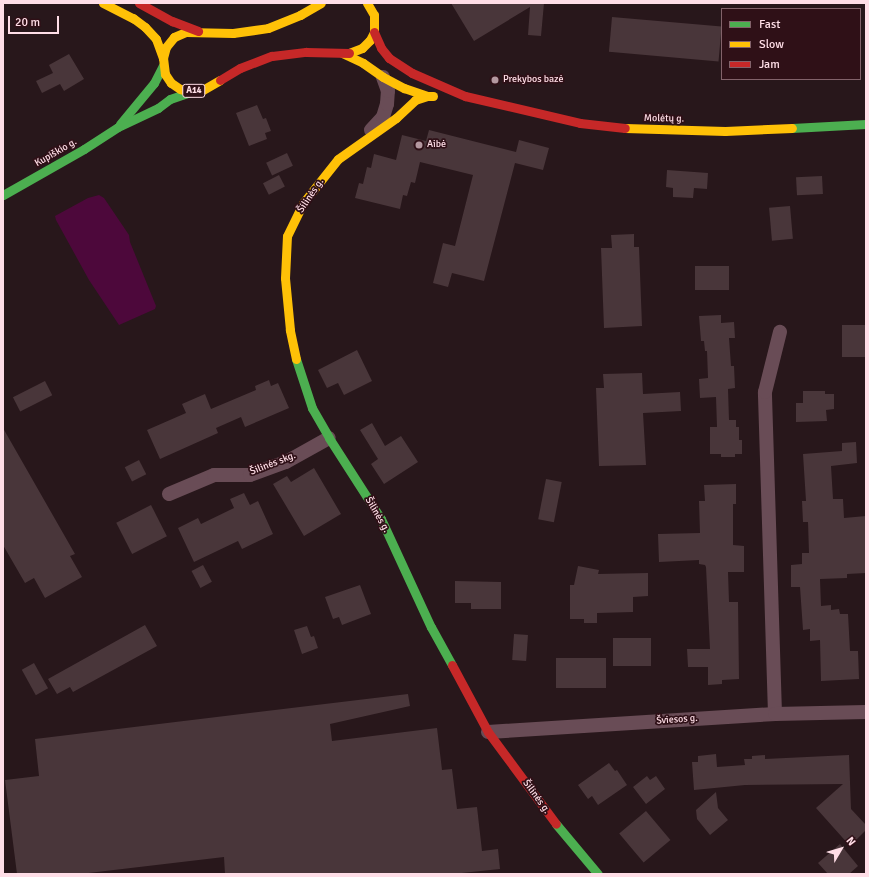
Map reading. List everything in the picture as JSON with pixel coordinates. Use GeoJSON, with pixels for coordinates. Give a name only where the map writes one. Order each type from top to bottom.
{"type":"FeatureCollection","features":[{"type":"Feature","properties":{"kind":"main road"},"geometry":{"type":"LineString","coordinates":[[103,3],[133,18],[146,27],[156,39],[163,62]]}},
{"type":"Feature","properties":{"kind":"main road"},"geometry":{"type":"LineString","coordinates":[[138,3],[172,21],[198,31]]}},
{"type":"Feature","properties":{"kind":"main road","name":"A14"},"geometry":{"type":"LineString","coordinates":[[321,3],[300,15],[268,28],[234,33],[198,31],[186,32],[174,37],[166,47],[163,62],[165,74],[171,83],[180,89],[190,92],[201,91],[240,68],[272,56],[306,52],[342,54],[352,53],[362,48],[370,40],[382,11]]}},
{"type":"Feature","properties":{"kind":"main road","name":"Molėtų g."},"geometry":{"type":"LineString","coordinates":[[367,3],[374,15],[375,28],[381,48],[389,58],[400,67],[465,96],[580,123],[632,129],[725,131],[866,124]]}},
{"type":"Feature","properties":{"kind":"main road","name":"Molėtų g."},"geometry":{"type":"LineString","coordinates":[[342,54],[363,63],[383,77],[427,96],[465,96]]}},
{"type":"Feature","properties":{"kind":"main road","name":"Kupiškio g."},"geometry":{"type":"LineString","coordinates":[[118,127],[154,82],[163,62]]}},
{"type":"Feature","properties":{"kind":"main road","name":"Kupiškio g."},"geometry":{"type":"LineString","coordinates":[[3,195],[84,149],[118,127],[158,108],[170,99],[190,92]]}},
{"type":"Feature","properties":{"kind":"main road","name":"Šilinės g."},"geometry":{"type":"LineString","coordinates":[[427,96],[414,100],[396,118],[362,141],[334,164],[304,203],[287,236],[285,278],[290,330],[298,370],[312,408],[329,438],[381,519],[431,627],[488,732],[562,834],[598,874]]}},
{"type":"Feature","properties":{"kind":"street","name":"Šilinės g."},"geometry":{"type":"LineString","coordinates":[[362,141],[382,117],[387,104],[388,91],[383,77]]}},
{"type":"Feature","properties":{"kind":"street"},"geometry":{"type":"LineString","coordinates":[[775,714],[765,392],[780,332]]}},
{"type":"Feature","properties":{"kind":"street","name":"Šilinės skg."},"geometry":{"type":"LineString","coordinates":[[169,494],[214,474],[250,475],[286,462],[329,438]]}},
{"type":"Feature","properties":{"kind":"street","name":"Šviesos g."},"geometry":{"type":"LineString","coordinates":[[488,732],[775,714],[866,712]]}},
{"type":"Feature","properties":{"kind":"shaded area"},"geometry":{"type":"Polygon","coordinates":[[[99,195],[104,198],[129,235],[130,242],[156,306],[155,309],[119,325],[89,280],[55,216],[88,198],[99,195]]]}},
{"type":"Feature","properties":{"kind":"building"},"geometry":{"type":"Polygon","coordinates":[[[451,3],[544,3],[541,36],[528,35],[530,7],[474,41],[451,3]]]}},
{"type":"Feature","properties":{"kind":"building"},"geometry":{"type":"Polygon","coordinates":[[[612,17],[721,27],[719,61],[609,52],[612,17]]]}},
{"type":"Feature","properties":{"kind":"building"},"geometry":{"type":"Polygon","coordinates":[[[69,54],[84,79],[64,91],[60,84],[42,93],[36,81],[53,73],[49,65],[69,54]]]}},
{"type":"Feature","properties":{"kind":"building"},"geometry":{"type":"Polygon","coordinates":[[[257,105],[263,119],[266,118],[271,131],[265,133],[267,139],[249,146],[236,113],[257,105]]]}},
{"type":"Feature","properties":{"kind":"building"},"geometry":{"type":"Polygon","coordinates":[[[429,130],[516,152],[519,140],[549,148],[543,170],[515,163],[484,281],[452,273],[448,287],[433,283],[443,243],[455,246],[473,175],[420,162],[415,183],[411,182],[407,196],[403,195],[400,209],[355,198],[359,183],[363,184],[367,167],[371,168],[374,154],[396,160],[402,135],[426,141],[429,130]]]}},
{"type":"Feature","properties":{"kind":"building"},"geometry":{"type":"Polygon","coordinates":[[[287,153],[293,166],[272,175],[266,163],[287,153]]]}},
{"type":"Feature","properties":{"kind":"building"},"geometry":{"type":"Polygon","coordinates":[[[667,170],[708,173],[707,189],[694,188],[693,198],[673,197],[673,188],[666,187],[667,170]]]}},
{"type":"Feature","properties":{"kind":"building"},"geometry":{"type":"Polygon","coordinates":[[[279,175],[285,187],[269,195],[263,183],[279,175]]]}},
{"type":"Feature","properties":{"kind":"building"},"geometry":{"type":"Polygon","coordinates":[[[822,176],[823,194],[797,195],[796,177],[822,176]]]}},
{"type":"Feature","properties":{"kind":"building"},"geometry":{"type":"Polygon","coordinates":[[[790,206],[793,239],[772,241],[769,208],[790,206]]]}},
{"type":"Feature","properties":{"kind":"building"},"geometry":{"type":"Polygon","coordinates":[[[634,234],[634,247],[639,247],[642,326],[604,328],[601,248],[612,248],[611,235],[634,234]]]}},
{"type":"Feature","properties":{"kind":"building"},"geometry":{"type":"Polygon","coordinates":[[[695,266],[729,266],[729,290],[695,290],[695,266]]]}},
{"type":"Feature","properties":{"kind":"building"},"geometry":{"type":"Polygon","coordinates":[[[721,315],[721,323],[734,322],[735,338],[729,338],[731,366],[734,366],[735,388],[728,389],[729,420],[736,420],[736,427],[739,427],[739,440],[742,440],[742,454],[735,454],[735,457],[721,457],[721,454],[710,454],[710,427],[717,427],[716,397],[700,398],[699,379],[708,378],[707,351],[705,351],[704,341],[701,341],[699,316],[721,315]]]}},
{"type":"Feature","properties":{"kind":"building"},"geometry":{"type":"Polygon","coordinates":[[[842,325],[866,325],[866,357],[842,357],[842,325]]]}},
{"type":"Feature","properties":{"kind":"building"},"geometry":{"type":"Polygon","coordinates":[[[357,350],[372,381],[344,395],[338,383],[327,388],[318,370],[357,350]]]}},
{"type":"Feature","properties":{"kind":"building"},"geometry":{"type":"Polygon","coordinates":[[[642,373],[643,394],[680,392],[681,411],[643,413],[646,465],[599,466],[596,388],[604,388],[603,374],[642,373]]]}},
{"type":"Feature","properties":{"kind":"building"},"geometry":{"type":"Polygon","coordinates":[[[269,380],[271,386],[278,383],[289,408],[245,427],[241,417],[216,428],[218,433],[160,459],[147,430],[186,413],[182,404],[205,394],[211,409],[256,390],[255,386],[269,380]]]}},
{"type":"Feature","properties":{"kind":"building"},"geometry":{"type":"Polygon","coordinates":[[[45,381],[52,395],[20,412],[13,397],[45,381]]]}},
{"type":"Feature","properties":{"kind":"building"},"geometry":{"type":"Polygon","coordinates":[[[803,391],[825,391],[825,394],[834,394],[834,409],[826,410],[827,421],[796,422],[796,403],[803,403],[803,391]]]}},
{"type":"Feature","properties":{"kind":"building"},"geometry":{"type":"Polygon","coordinates":[[[372,423],[385,446],[401,436],[418,462],[384,484],[371,464],[378,459],[360,430],[372,423]]]}},
{"type":"Feature","properties":{"kind":"building"},"geometry":{"type":"Polygon","coordinates":[[[3,428],[75,554],[70,556],[82,577],[45,598],[34,578],[25,583],[3,545],[3,428]]]}},
{"type":"Feature","properties":{"kind":"building"},"geometry":{"type":"Polygon","coordinates":[[[856,442],[857,463],[831,466],[833,499],[843,499],[844,518],[866,516],[866,573],[847,574],[847,578],[820,579],[821,606],[831,605],[831,610],[839,609],[840,614],[848,614],[850,651],[858,651],[859,679],[821,681],[820,640],[810,641],[810,629],[803,630],[800,587],[791,587],[791,565],[802,564],[802,553],[809,553],[808,522],[803,522],[802,501],[806,501],[803,454],[842,451],[842,443],[856,442]]]}},
{"type":"Feature","properties":{"kind":"building"},"geometry":{"type":"Polygon","coordinates":[[[139,460],[146,474],[132,482],[125,467],[139,460]]]}},
{"type":"Feature","properties":{"kind":"building"},"geometry":{"type":"Polygon","coordinates":[[[314,468],[341,514],[304,536],[273,484],[287,476],[291,482],[314,468]]]}},
{"type":"Feature","properties":{"kind":"building"},"geometry":{"type":"Polygon","coordinates":[[[546,479],[562,482],[554,522],[538,519],[546,479]]]}},
{"type":"Feature","properties":{"kind":"building"},"geometry":{"type":"Polygon","coordinates":[[[736,484],[736,504],[733,504],[733,545],[744,546],[744,572],[728,572],[729,602],[738,602],[739,679],[722,680],[722,684],[708,685],[708,667],[688,667],[687,649],[710,649],[706,567],[705,565],[699,564],[699,560],[659,562],[658,534],[700,533],[699,501],[705,501],[704,485],[736,484]]]}},
{"type":"Feature","properties":{"kind":"building"},"geometry":{"type":"Polygon","coordinates":[[[244,493],[250,505],[258,501],[273,534],[242,549],[238,541],[194,562],[178,528],[198,518],[201,524],[234,508],[230,499],[244,493]]]}},
{"type":"Feature","properties":{"kind":"building"},"geometry":{"type":"Polygon","coordinates":[[[151,505],[167,536],[132,554],[116,523],[151,505]]]}},
{"type":"Feature","properties":{"kind":"building"},"geometry":{"type":"Polygon","coordinates":[[[203,565],[212,582],[200,588],[192,571],[203,565]]]}},
{"type":"Feature","properties":{"kind":"building"},"geometry":{"type":"Polygon","coordinates":[[[578,566],[599,570],[598,574],[648,573],[648,596],[633,597],[633,612],[597,613],[597,623],[584,623],[584,619],[570,619],[570,585],[574,585],[578,566]]]}},
{"type":"Feature","properties":{"kind":"building"},"geometry":{"type":"Polygon","coordinates":[[[455,581],[501,582],[501,609],[471,609],[471,603],[455,603],[455,581]]]}},
{"type":"Feature","properties":{"kind":"building"},"geometry":{"type":"Polygon","coordinates":[[[360,585],[371,614],[342,625],[339,617],[333,619],[325,597],[360,585]]]}},
{"type":"Feature","properties":{"kind":"building"},"geometry":{"type":"Polygon","coordinates":[[[145,625],[157,646],[73,692],[70,687],[57,694],[48,679],[145,625]]]}},
{"type":"Feature","properties":{"kind":"building"},"geometry":{"type":"Polygon","coordinates":[[[307,626],[311,637],[314,636],[318,648],[302,654],[294,630],[307,626]]]}},
{"type":"Feature","properties":{"kind":"building"},"geometry":{"type":"Polygon","coordinates":[[[514,634],[528,635],[526,661],[512,660],[514,634]]]}},
{"type":"Feature","properties":{"kind":"building"},"geometry":{"type":"Polygon","coordinates":[[[613,638],[651,638],[651,666],[613,666],[613,638]]]}},
{"type":"Feature","properties":{"kind":"building"},"geometry":{"type":"Polygon","coordinates":[[[556,658],[606,658],[606,688],[556,688],[556,658]]]}},
{"type":"Feature","properties":{"kind":"building"},"geometry":{"type":"Polygon","coordinates":[[[34,663],[48,688],[36,695],[22,670],[34,663]]]}},
{"type":"Feature","properties":{"kind":"building"},"geometry":{"type":"Polygon","coordinates":[[[408,694],[410,706],[330,724],[332,741],[437,728],[442,770],[452,769],[457,809],[477,807],[482,851],[498,849],[500,869],[452,874],[225,874],[224,857],[80,874],[17,874],[5,780],[39,776],[35,739],[408,694]]]}},
{"type":"Feature","properties":{"kind":"building"},"geometry":{"type":"Polygon","coordinates":[[[716,754],[717,767],[745,765],[744,759],[752,759],[752,756],[765,755],[765,759],[849,755],[851,809],[866,825],[866,830],[850,846],[816,808],[843,784],[745,785],[694,790],[692,762],[698,762],[698,756],[716,754]]]}},
{"type":"Feature","properties":{"kind":"building"},"geometry":{"type":"Polygon","coordinates":[[[609,763],[615,771],[617,770],[627,785],[598,805],[592,796],[588,799],[578,785],[609,763]]]}},
{"type":"Feature","properties":{"kind":"building"},"geometry":{"type":"Polygon","coordinates":[[[647,776],[650,780],[656,776],[665,789],[646,804],[633,787],[647,776]]]}},
{"type":"Feature","properties":{"kind":"building"},"geometry":{"type":"Polygon","coordinates":[[[716,792],[718,808],[728,820],[710,835],[697,819],[696,810],[716,792]]]}},
{"type":"Feature","properties":{"kind":"building"},"geometry":{"type":"Polygon","coordinates":[[[646,811],[670,840],[644,863],[619,833],[646,811]]]}},
{"type":"Feature","properties":{"kind":"building"},"geometry":{"type":"Polygon","coordinates":[[[840,844],[858,866],[849,874],[828,874],[818,863],[840,844]]]}},
{"type":"Feature","properties":{"kind":"traffic: fast"},"geometry":{"type":"LineString","coordinates":[[120,124],[154,83],[163,65]]}},
{"type":"Feature","properties":{"kind":"traffic: fast"},"geometry":{"type":"LineString","coordinates":[[3,195],[84,149],[118,127],[158,108],[170,99],[190,92]]}},
{"type":"Feature","properties":{"kind":"traffic: fast"},"geometry":{"type":"LineString","coordinates":[[792,128],[866,124]]}},
{"type":"Feature","properties":{"kind":"traffic: fast"},"geometry":{"type":"LineString","coordinates":[[296,359],[312,408],[329,438],[381,519],[431,627],[452,665]]}},
{"type":"Feature","properties":{"kind":"traffic: fast"},"geometry":{"type":"LineString","coordinates":[[556,824],[598,874]]}},
{"type":"Feature","properties":{"kind":"traffic: slow"},"geometry":{"type":"LineString","coordinates":[[103,3],[133,18],[145,27],[156,39],[163,58]]}},
{"type":"Feature","properties":{"kind":"traffic: slow"},"geometry":{"type":"LineString","coordinates":[[220,80],[201,91],[190,92],[180,89],[171,83],[165,74],[163,58],[166,47],[174,37],[186,32],[233,33],[268,28],[300,15],[321,3]]}},
{"type":"Feature","properties":{"kind":"traffic: slow"},"geometry":{"type":"LineString","coordinates":[[349,53],[362,48],[370,40],[374,32],[374,15],[367,3]]}},
{"type":"Feature","properties":{"kind":"traffic: slow"},"geometry":{"type":"LineString","coordinates":[[342,53],[363,63],[383,77],[404,88],[427,96],[433,96]]}},
{"type":"Feature","properties":{"kind":"traffic: slow"},"geometry":{"type":"LineString","coordinates":[[296,359],[290,330],[285,278],[287,236],[303,203],[338,159],[396,118],[415,100],[427,96]]}},
{"type":"Feature","properties":{"kind":"traffic: slow"},"geometry":{"type":"LineString","coordinates":[[625,128],[725,131],[792,128]]}},
{"type":"Feature","properties":{"kind":"traffic: jam"},"geometry":{"type":"LineString","coordinates":[[139,3],[172,21],[198,31]]}},
{"type":"Feature","properties":{"kind":"traffic: jam"},"geometry":{"type":"LineString","coordinates":[[374,32],[381,48],[389,58],[412,73],[465,96],[580,123],[625,128]]}},
{"type":"Feature","properties":{"kind":"traffic: jam"},"geometry":{"type":"LineString","coordinates":[[220,80],[240,68],[272,56],[306,52],[349,53]]}},
{"type":"Feature","properties":{"kind":"traffic: jam"},"geometry":{"type":"LineString","coordinates":[[452,665],[488,732],[556,824]]}},
{"type":"Feature","properties":{"kind":"place","name":"Prekybos bazė"},"geometry":{"type":"Point","coordinates":[495,80]}},
{"type":"Feature","properties":{"kind":"place","name":"Aibė"},"geometry":{"type":"Point","coordinates":[419,145]}}]}
